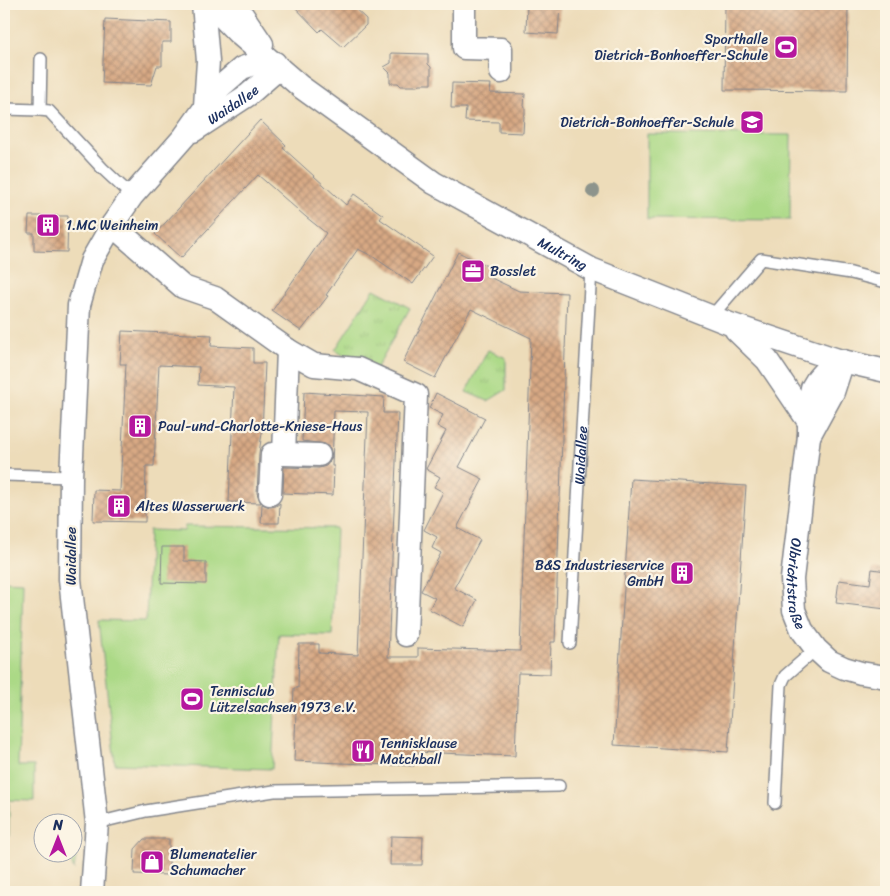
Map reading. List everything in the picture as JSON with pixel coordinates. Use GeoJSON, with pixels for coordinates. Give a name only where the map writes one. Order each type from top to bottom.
{"type":"FeatureCollection","features":[{"type":"Feature","properties":{"kind":"street","name":"Waidallee"},"geometry":{"type":"LineString","coordinates":[[203,4],[208,61],[205,106]]}},
{"type":"Feature","properties":{"kind":"street","name":"Multring"},"geometry":{"type":"LineString","coordinates":[[210,4],[238,33],[301,87],[434,183],[591,269],[721,321],[841,360],[886,370]]}},
{"type":"Feature","properties":{"kind":"street","name":"Multring"},"geometry":{"type":"LineString","coordinates":[[235,4],[277,66]]}},
{"type":"Feature","properties":{"kind":"street"},"geometry":{"type":"LineString","coordinates":[[464,4],[464,48],[501,49],[500,72]]}},
{"type":"Feature","properties":{"kind":"street","name":"Waidallee"},"geometry":{"type":"LineString","coordinates":[[92,892],[97,823],[70,579],[71,477],[79,305],[92,260],[112,225],[132,196],[184,137],[205,106],[225,82],[242,68],[258,64],[277,66]]}},
{"type":"Feature","properties":{"kind":"street","name":"Waidallee"},"geometry":{"type":"LineString","coordinates":[[184,137],[248,95],[277,66]]}},
{"type":"Feature","properties":{"kind":"street"},"geometry":{"type":"LineString","coordinates":[[112,225],[183,287],[215,298],[288,350],[314,365],[358,369],[416,395],[406,635]]}},
{"type":"Feature","properties":{"kind":"street"},"geometry":{"type":"LineString","coordinates":[[721,321],[767,360],[808,428]]}},
{"type":"Feature","properties":{"kind":"street"},"geometry":{"type":"LineString","coordinates":[[284,454],[288,350]]}},
{"type":"Feature","properties":{"kind":"street","name":"Olbrichtstraße"},"geometry":{"type":"LineString","coordinates":[[841,360],[833,392],[808,428],[792,579],[794,610],[802,630],[816,649],[829,660],[844,668],[861,673],[886,676]]}},
{"type":"Feature","properties":{"kind":"street"},"geometry":{"type":"LineString","coordinates":[[270,494],[272,454],[319,455]]}},
{"type":"Feature","properties":{"kind":"lane"},"geometry":{"type":"LineString","coordinates":[[40,110],[42,59]]}},
{"type":"Feature","properties":{"kind":"lane"},"geometry":{"type":"LineString","coordinates":[[4,108],[49,111],[102,168],[132,196]]}},
{"type":"Feature","properties":{"kind":"lane"},"geometry":{"type":"LineString","coordinates":[[721,321],[761,259],[851,272],[886,282]]}},
{"type":"Feature","properties":{"kind":"lane","name":"Waidallee"},"geometry":{"type":"LineString","coordinates":[[570,643],[591,269]]}},
{"type":"Feature","properties":{"kind":"lane"},"geometry":{"type":"LineString","coordinates":[[4,475],[71,477]]}},
{"type":"Feature","properties":{"kind":"lane"},"geometry":{"type":"LineString","coordinates":[[775,803],[781,685],[785,676],[816,649]]}},
{"type":"Feature","properties":{"kind":"lane"},"geometry":{"type":"LineString","coordinates":[[97,823],[146,811],[274,791],[559,786]]}},
{"type":"Feature","properties":{"kind":"green space"},"geometry":{"type":"Polygon","coordinates":[[[647,134],[791,135],[790,220],[647,219],[647,134]]]}},
{"type":"Feature","properties":{"kind":"green space"},"geometry":{"type":"Polygon","coordinates":[[[374,289],[410,308],[375,371],[335,350],[374,289]]]}},
{"type":"Feature","properties":{"kind":"green space"},"geometry":{"type":"Polygon","coordinates":[[[488,350],[506,358],[506,390],[488,401],[466,392],[488,350]]]}},
{"type":"Feature","properties":{"kind":"green space","name":"Tennisclub Lützelsachsen 1973 e.V."},"geometry":{"type":"Polygon","coordinates":[[[185,526],[336,528],[332,635],[279,634],[272,769],[115,764],[99,620],[146,621],[149,530],[184,531],[185,526]]]}},
{"type":"Feature","properties":{"kind":"green space"},"geometry":{"type":"Polygon","coordinates":[[[4,581],[23,582],[18,766],[34,766],[34,801],[4,800],[4,581]]]}},
{"type":"Feature","properties":{"kind":"green space"},"geometry":{"type":"Polygon","coordinates":[[[4,802],[9,802],[9,836],[4,837],[4,802]]]}},
{"type":"Feature","properties":{"kind":"building"},"geometry":{"type":"Polygon","coordinates":[[[292,4],[350,4],[366,19],[366,25],[343,47],[322,29],[319,32],[292,4]]]}},
{"type":"Feature","properties":{"kind":"building"},"geometry":{"type":"Polygon","coordinates":[[[527,4],[560,5],[558,34],[526,32],[527,4]]]}},
{"type":"Feature","properties":{"kind":"building","name":"Sporthalle Dietrich-Bonhoeffer-Schule"},"geometry":{"type":"Polygon","coordinates":[[[725,4],[848,4],[847,91],[724,90],[725,4]]]}},
{"type":"Feature","properties":{"kind":"building"},"geometry":{"type":"Polygon","coordinates":[[[105,19],[171,22],[171,42],[162,42],[162,66],[157,66],[151,85],[102,83],[105,19]]]}},
{"type":"Feature","properties":{"kind":"building"},"geometry":{"type":"Polygon","coordinates":[[[391,53],[428,54],[428,64],[431,67],[431,84],[401,86],[398,83],[390,83],[390,73],[384,67],[391,63],[391,53]]]}},
{"type":"Feature","properties":{"kind":"building"},"geometry":{"type":"Polygon","coordinates":[[[452,83],[491,84],[490,93],[525,94],[523,133],[499,132],[499,122],[465,121],[466,108],[451,108],[452,83]]]}},
{"type":"Feature","properties":{"kind":"building"},"geometry":{"type":"Polygon","coordinates":[[[260,120],[286,145],[283,148],[346,205],[354,194],[383,215],[380,219],[433,256],[413,284],[372,256],[358,249],[326,295],[328,296],[301,331],[272,311],[326,233],[258,175],[181,258],[155,234],[260,120]]]}},
{"type":"Feature","properties":{"kind":"building","name":"1.MC Weinheim"},"geometry":{"type":"Polygon","coordinates":[[[29,216],[68,216],[67,252],[34,251],[34,233],[28,233],[29,216]]]}},
{"type":"Feature","properties":{"kind":"building"},"geometry":{"type":"Polygon","coordinates":[[[458,252],[491,268],[487,276],[519,291],[567,293],[555,642],[551,642],[550,674],[518,673],[515,756],[414,752],[414,766],[294,761],[296,712],[293,712],[294,688],[298,688],[299,644],[319,644],[319,653],[358,655],[368,412],[334,411],[333,495],[283,493],[284,467],[319,468],[326,466],[332,456],[330,448],[325,444],[302,441],[304,392],[384,397],[383,413],[398,413],[388,657],[418,657],[418,648],[520,651],[531,338],[471,309],[435,378],[403,362],[458,252]]]}},
{"type":"Feature","properties":{"kind":"building"},"geometry":{"type":"Polygon","coordinates":[[[122,331],[212,335],[211,346],[253,348],[253,363],[265,363],[257,493],[261,503],[229,502],[234,387],[198,385],[199,367],[159,365],[154,466],[146,466],[145,522],[93,521],[94,490],[120,491],[126,364],[120,364],[122,331]]]}},
{"type":"Feature","properties":{"kind":"building"},"geometry":{"type":"Polygon","coordinates":[[[436,393],[485,418],[459,467],[483,479],[457,528],[480,540],[454,588],[477,600],[463,627],[429,609],[435,598],[421,591],[441,553],[432,548],[437,537],[424,530],[443,492],[434,487],[440,477],[426,469],[446,431],[437,426],[443,415],[429,408],[436,393]]]}},
{"type":"Feature","properties":{"kind":"building","name":"B&S Industrieservice GmbH"},"geometry":{"type":"Polygon","coordinates":[[[631,479],[746,486],[728,752],[614,745],[631,479]]]}},
{"type":"Feature","properties":{"kind":"building"},"geometry":{"type":"Polygon","coordinates":[[[280,503],[279,523],[261,523],[262,504],[270,507],[280,503]]]}},
{"type":"Feature","properties":{"kind":"building"},"geometry":{"type":"Polygon","coordinates":[[[162,547],[184,547],[184,561],[206,562],[206,584],[161,583],[162,547]]]}},
{"type":"Feature","properties":{"kind":"building"},"geometry":{"type":"Polygon","coordinates":[[[872,569],[886,571],[886,609],[836,603],[839,580],[870,584],[872,569]]]}},
{"type":"Feature","properties":{"kind":"building"},"geometry":{"type":"Polygon","coordinates":[[[391,836],[423,837],[422,865],[390,865],[391,836]]]}},
{"type":"Feature","properties":{"kind":"building","name":"Blumenatelier Schumacher"},"geometry":{"type":"Polygon","coordinates":[[[144,839],[169,839],[169,875],[134,874],[135,849],[144,839]]]}},
{"type":"Feature","properties":{"kind":"place","name":"Sporthalle Dietrich-Bonhoeffer-Schule"},"geometry":{"type":"Point","coordinates":[786,47]}},
{"type":"Feature","properties":{"kind":"place","name":"Dietrich-Bonhoeffer-Schule"},"geometry":{"type":"Point","coordinates":[752,122]}},
{"type":"Feature","properties":{"kind":"place","name":"1.MC Weinheim"},"geometry":{"type":"Point","coordinates":[48,225]}},
{"type":"Feature","properties":{"kind":"place","name":"Bosslet"},"geometry":{"type":"Point","coordinates":[473,271]}},
{"type":"Feature","properties":{"kind":"place","name":"Paul-und-Charlotte-Kniese-Haus"},"geometry":{"type":"Point","coordinates":[140,426]}},
{"type":"Feature","properties":{"kind":"place","name":"Altes Wasserwerk"},"geometry":{"type":"Point","coordinates":[119,506]}},
{"type":"Feature","properties":{"kind":"place","name":"B&S Industrieservice GmbH"},"geometry":{"type":"Point","coordinates":[682,573]}},
{"type":"Feature","properties":{"kind":"place","name":"Tennisclub Lützelsachsen 1973 e.V."},"geometry":{"type":"Point","coordinates":[192,699]}},
{"type":"Feature","properties":{"kind":"place","name":"Tennisklause Matchball"},"geometry":{"type":"Point","coordinates":[363,751]}},
{"type":"Feature","properties":{"kind":"place","name":"Blumenatelier Schumacher"},"geometry":{"type":"Point","coordinates":[152,862]}}]}
